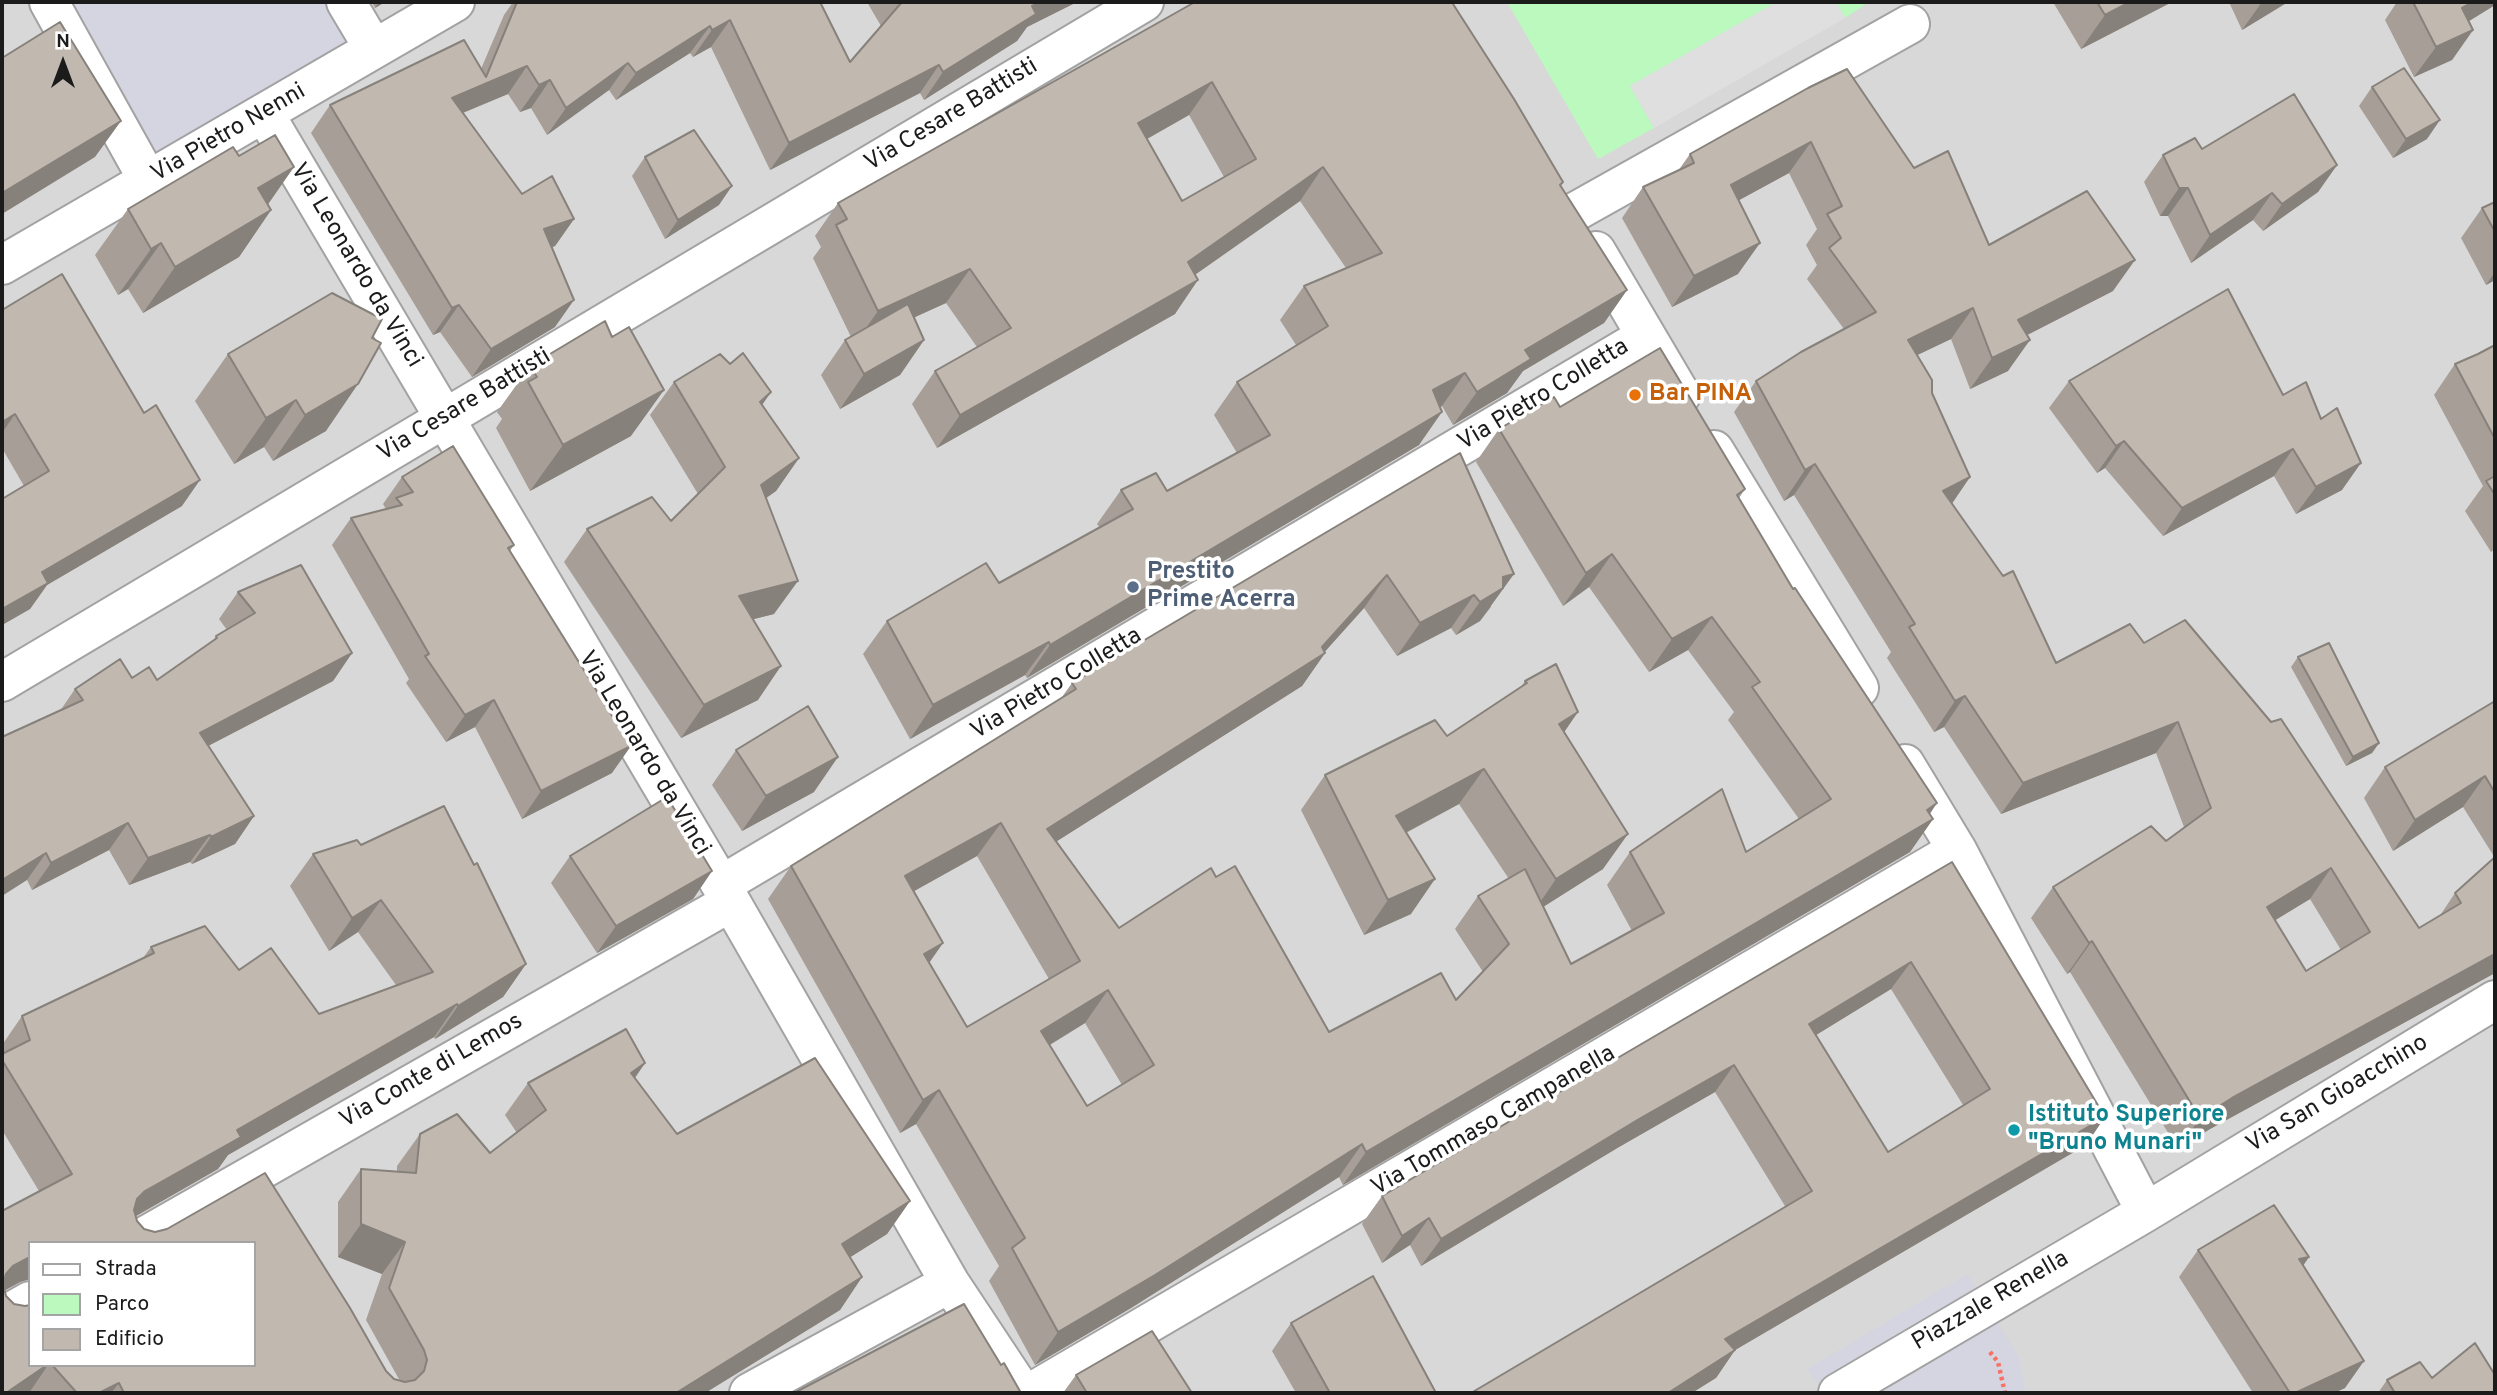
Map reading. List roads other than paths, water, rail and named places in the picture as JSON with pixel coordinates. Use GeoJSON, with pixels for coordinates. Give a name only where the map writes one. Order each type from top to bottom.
{"type":"FeatureCollection","features":[{"type":"Feature","properties":{"kind":"street"},"geometry":{"type":"LineString","coordinates":[[49,2],[148,180]]}},
{"type":"Feature","properties":{"kind":"street"},"geometry":{"type":"LineString","coordinates":[[346,2],[374,49]]}},
{"type":"Feature","properties":{"kind":"street","name":"Via Pietro Nenni"},"geometry":{"type":"LineString","coordinates":[[2,265],[455,2]]}},
{"type":"Feature","properties":{"kind":"street","name":"Via Cesare Battisti"},"geometry":{"type":"LineString","coordinates":[[2,681],[1144,2]]}},
{"type":"Feature","properties":{"kind":"street"},"geometry":{"type":"LineString","coordinates":[[1910,24],[1566,201],[1957,850],[2146,1212]]}},
{"type":"Feature","properties":{"kind":"street","name":"Via Leonardo da Vinci"},"geometry":{"type":"LineString","coordinates":[[264,113],[726,893],[950,1283],[1023,1393]]}},
{"type":"Feature","properties":{"kind":"street","name":"Via Pietro Colletta"},"geometry":{"type":"LineString","coordinates":[[726,893],[1646,336]]}},
{"type":"Feature","properties":{"kind":"street","name":"Via Tommaso Campanella"},"geometry":{"type":"LineString","coordinates":[[1030,1393],[1957,850]]}},
{"type":"Feature","properties":{"kind":"street","name":"Via Conte di Lemos"},"geometry":{"type":"LineString","coordinates":[[137,1241],[258,1172],[726,893]]}},
{"type":"Feature","properties":{"kind":"street","name":"Via San Gioacchino"},"geometry":{"type":"LineString","coordinates":[[2146,1212],[2495,1000]]}},
{"type":"Feature","properties":{"kind":"street"},"geometry":{"type":"LineString","coordinates":[[258,1172],[278,1207]]}},
{"type":"Feature","properties":{"kind":"street","name":"Piazzale Renella"},"geometry":{"type":"LineString","coordinates":[[1838,1393],[2146,1212]]}},
{"type":"Feature","properties":{"kind":"street"},"geometry":{"type":"LineString","coordinates":[[749,1393],[950,1283]]}},
{"type":"Feature","properties":{"kind":"street"},"geometry":{"type":"LineString","coordinates":[[2,1317],[28,1302]]}},
{"type":"Feature","properties":{"kind":"place","name":"Bar PINA"},"geometry":{"type":"Point","coordinates":[1635,395]}},
{"type":"Feature","properties":{"kind":"place","name":"Prestito Prime Acerra"},"geometry":{"type":"Point","coordinates":[1133,587]}},
{"type":"Feature","properties":{"kind":"place","name":"Istituto Superiore \"Bruno Munari\""},"geometry":{"type":"Point","coordinates":[2014,1130]}}]}
